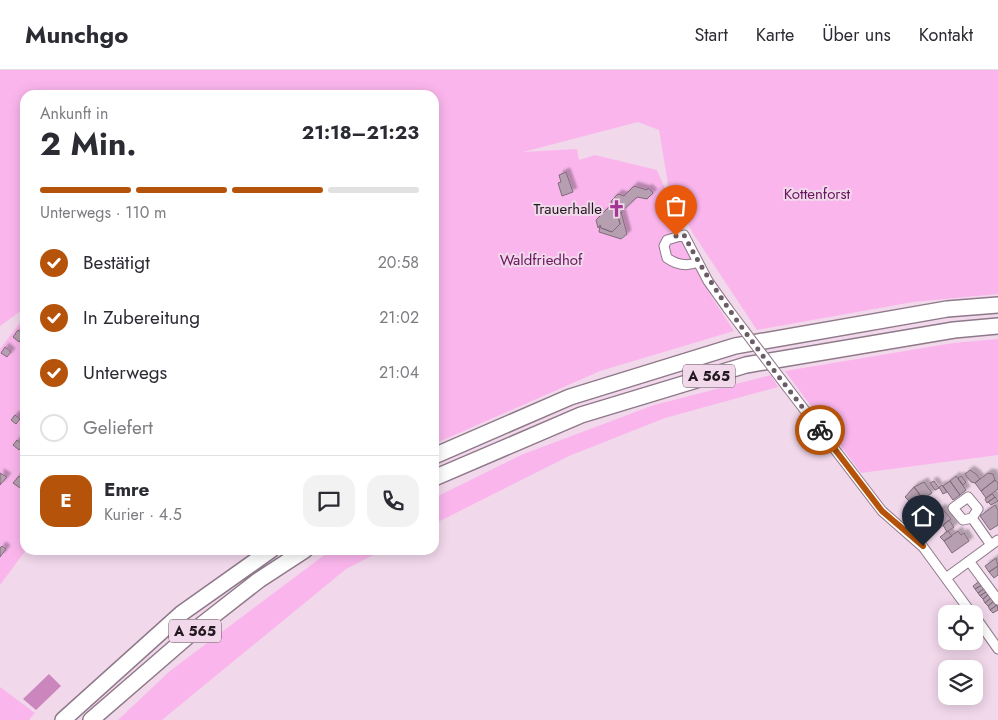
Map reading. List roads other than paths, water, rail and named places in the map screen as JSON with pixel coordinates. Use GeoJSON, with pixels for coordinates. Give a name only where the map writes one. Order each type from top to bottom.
{"type":"FeatureCollection","features":[{"type":"Feature","properties":{"kind":"highway","name":"A 565"},"geometry":{"type":"LineString","coordinates":[[439,454],[570,397],[735,346],[947,309],[998,305]]}},
{"type":"Feature","properties":{"kind":"highway","name":"A 565"},"geometry":{"type":"LineString","coordinates":[[439,476],[581,415],[746,365],[954,330],[998,326]]}},
{"type":"Feature","properties":{"kind":"highway","name":"A 565"},"geometry":{"type":"LineString","coordinates":[[64,720],[182,613],[265,555]]}},
{"type":"Feature","properties":{"kind":"highway","name":"A 565"},"geometry":{"type":"LineString","coordinates":[[92,720],[195,630],[259,580],[297,555]]}},
{"type":"Feature","properties":{"kind":"street"},"geometry":{"type":"LineString","coordinates":[[698,262],[728,309],[882,511],[923,546],[966,605]]}},
{"type":"Feature","properties":{"kind":"street"},"geometry":{"type":"LineString","coordinates":[[946,578],[995,542],[972,518]]}},
{"type":"Feature","properties":{"kind":"street"},"geometry":{"type":"LineString","coordinates":[[969,561],[998,600]]}},
{"type":"Feature","properties":{"kind":"street"},"geometry":{"type":"LineString","coordinates":[[983,629],[998,649]]}},
{"type":"Feature","properties":{"kind":"place","name":"Trauerhalle"},"geometry":{"type":"Point","coordinates":[616,209]}},
{"type":"Feature","properties":{"kind":"park label","name":"Kottenforst"},"geometry":{"type":"Point","coordinates":[817,194]}},
{"type":"Feature","properties":{"kind":"park label","name":"Waldfriedhof"},"geometry":{"type":"Point","coordinates":[541,260]}}]}
